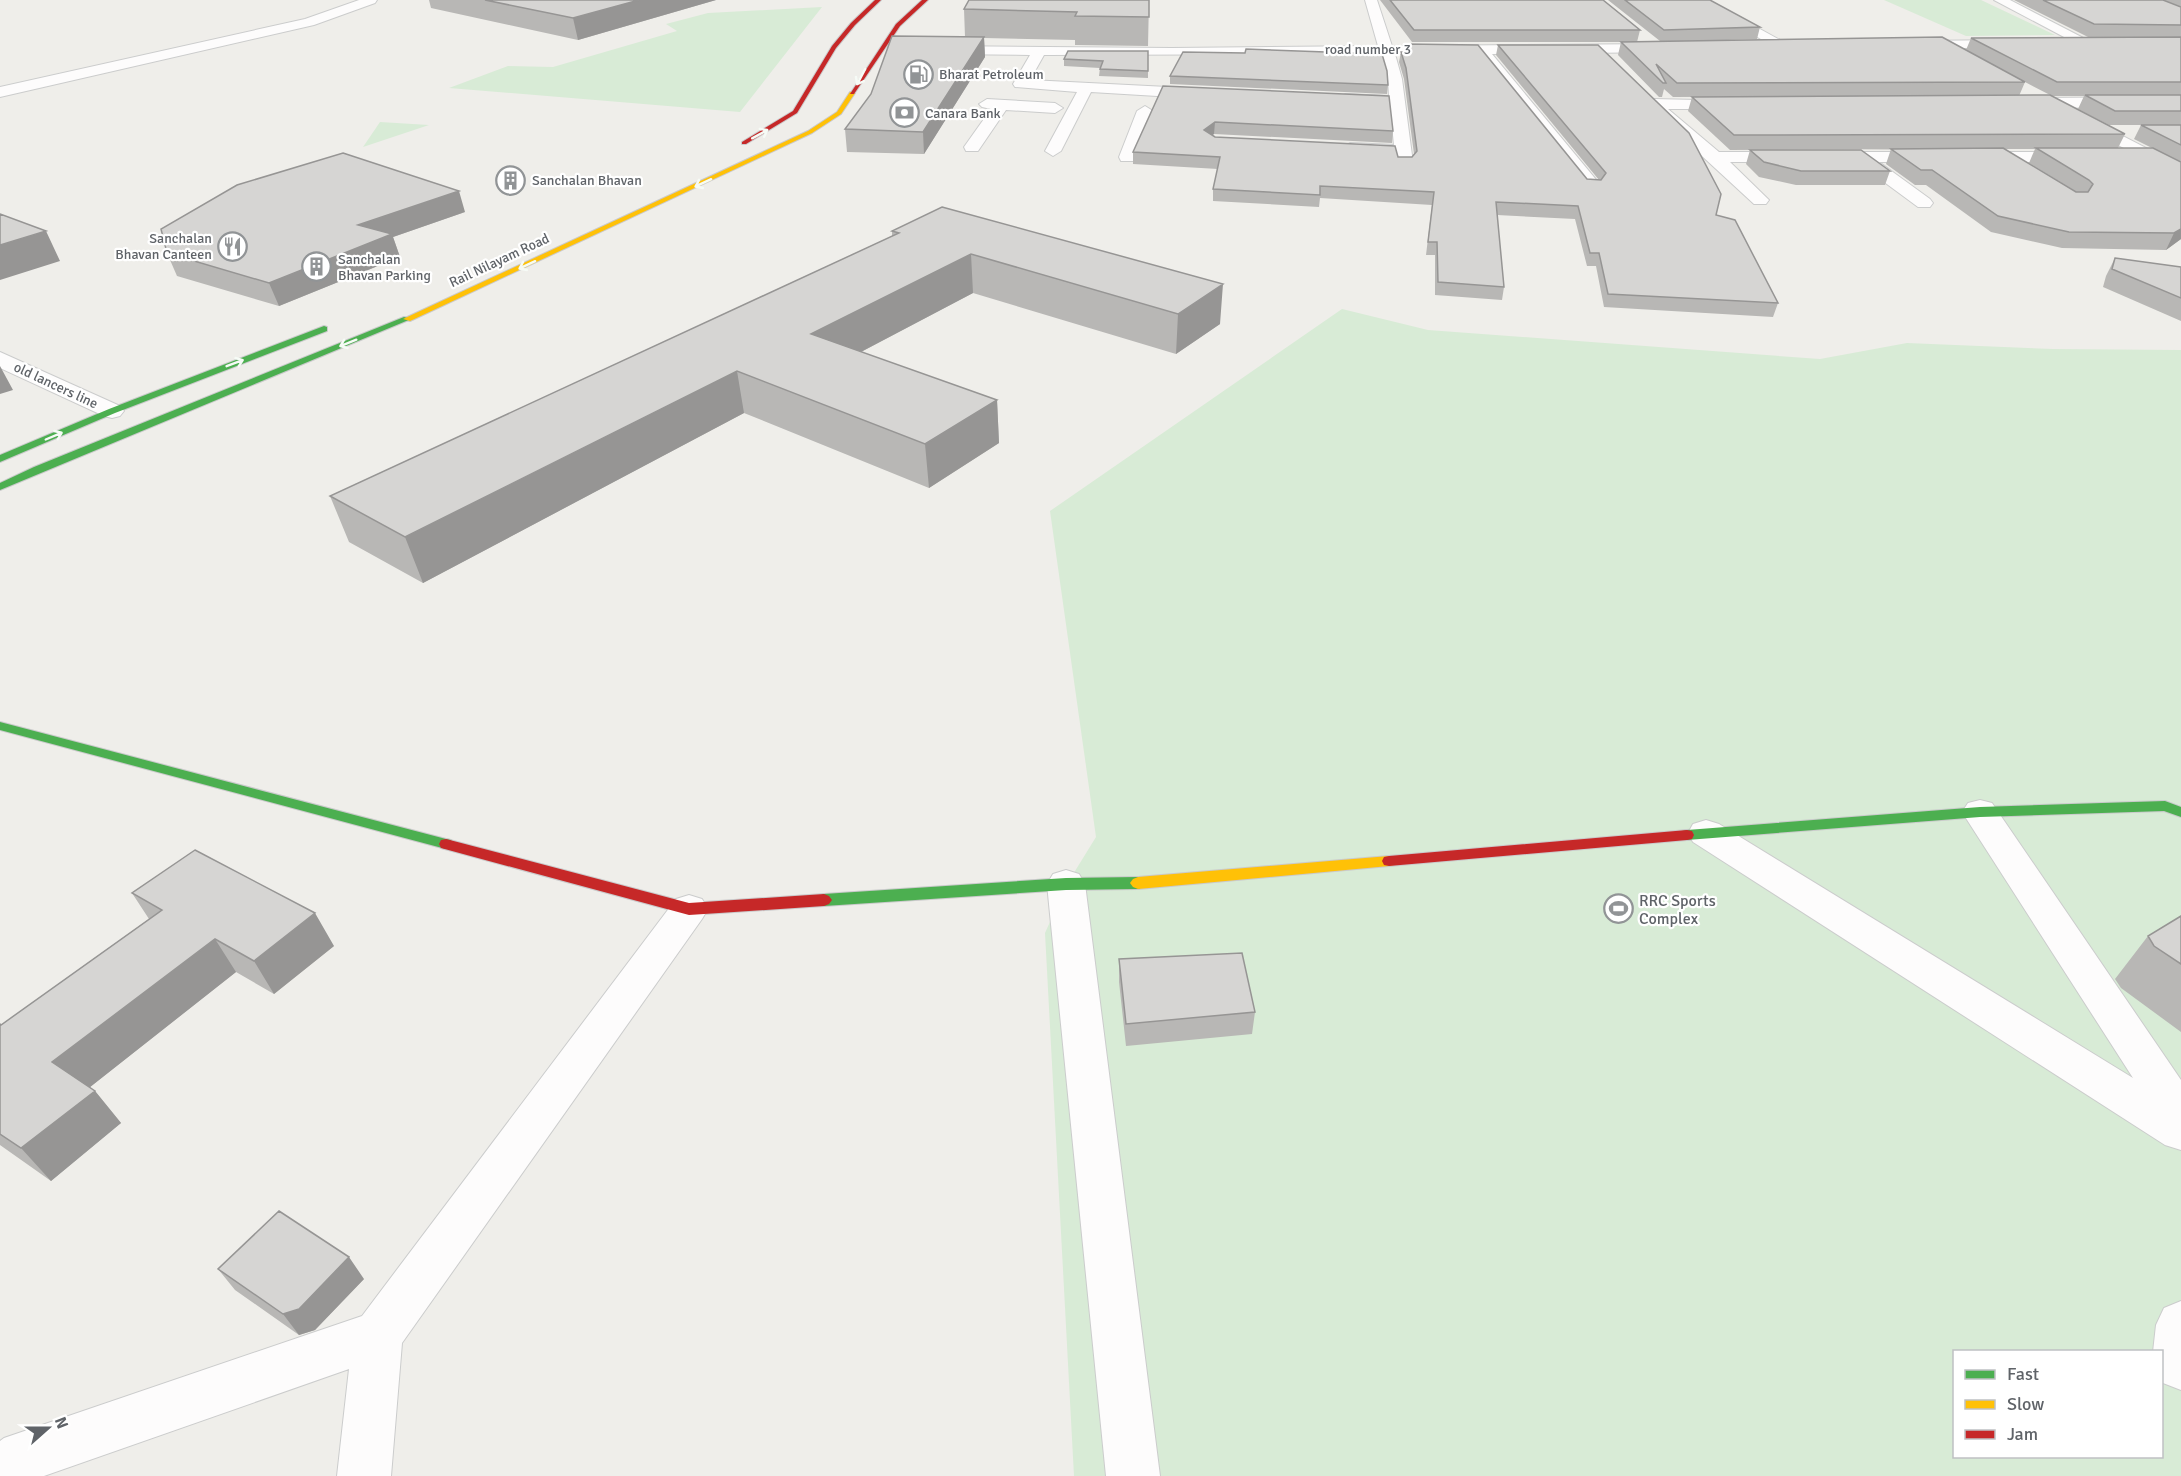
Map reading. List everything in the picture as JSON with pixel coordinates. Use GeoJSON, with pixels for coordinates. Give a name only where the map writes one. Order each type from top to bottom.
{"type":"FeatureCollection","features":[{"type":"Feature","properties":{"kind":"main road"},"geometry":{"type":"LineString","coordinates":[[732,148],[762,134],[795,112],[834,47],[878,0]]}},
{"type":"Feature","properties":{"kind":"main road","name":"Rail Nilayam Road"},"geometry":{"type":"LineString","coordinates":[[0,487],[38,469],[438,306],[810,132],[838,113],[880,49],[904,20],[925,0]]}},
{"type":"Feature","properties":{"kind":"main road"},"geometry":{"type":"LineString","coordinates":[[860,17],[904,20]]}},
{"type":"Feature","properties":{"kind":"main road"},"geometry":{"type":"LineString","coordinates":[[0,459],[112,411],[341,322]]}},
{"type":"Feature","properties":{"kind":"main road"},"geometry":{"type":"LineString","coordinates":[[0,726],[689,909],[1066,884],[1129,884],[1706,833],[1980,812],[2165,806],[2181,812]]}},
{"type":"Feature","properties":{"kind":"street"},"geometry":{"type":"LineString","coordinates":[[0,92],[309,22],[371,0]]}},
{"type":"Feature","properties":{"kind":"street"},"geometry":{"type":"LineString","coordinates":[[1332,147],[1404,157],[1393,123],[1397,101],[1389,78],[1387,48],[1371,0]]}},
{"type":"Feature","properties":{"kind":"street"},"geometry":{"type":"LineString","coordinates":[[1697,0],[1787,45],[1752,46]]}},
{"type":"Feature","properties":{"kind":"street"},"geometry":{"type":"LineString","coordinates":[[2000,0],[2092,44],[2053,44]]}},
{"type":"Feature","properties":{"kind":"street"},"geometry":{"type":"LineString","coordinates":[[1640,34],[1657,48]]}},
{"type":"Feature","properties":{"kind":"street"},"geometry":{"type":"LineString","coordinates":[[1895,45],[2030,44]]}},
{"type":"Feature","properties":{"kind":"street"},"geometry":{"type":"LineString","coordinates":[[1940,45],[1970,61]]}},
{"type":"Feature","properties":{"kind":"street","name":"road number 3"},"geometry":{"type":"LineString","coordinates":[[925,50],[1172,52],[1387,48],[1678,48]]}},
{"type":"Feature","properties":{"kind":"street"},"geometry":{"type":"LineString","coordinates":[[880,49],[902,49]]}},
{"type":"Feature","properties":{"kind":"street"},"geometry":{"type":"LineString","coordinates":[[1481,49],[1592,186]]}},
{"type":"Feature","properties":{"kind":"street"},"geometry":{"type":"LineString","coordinates":[[1601,49],[1616,64]]}},
{"type":"Feature","properties":{"kind":"street"},"geometry":{"type":"LineString","coordinates":[[1237,66],[1244,50]]}},
{"type":"Feature","properties":{"kind":"street"},"geometry":{"type":"LineString","coordinates":[[1039,51],[1020,84],[1086,87],[1162,81],[1218,94]]}},
{"type":"Feature","properties":{"kind":"street"},"geometry":{"type":"LineString","coordinates":[[1053,151],[1106,52]]}},
{"type":"Feature","properties":{"kind":"street"},"geometry":{"type":"LineString","coordinates":[[1162,81],[1172,52]]}},
{"type":"Feature","properties":{"kind":"street"},"geometry":{"type":"LineString","coordinates":[[2020,87],[2176,168]]}},
{"type":"Feature","properties":{"kind":"street"},"geometry":{"type":"LineString","coordinates":[[1326,99],[1397,101]]}},
{"type":"Feature","properties":{"kind":"street"},"geometry":{"type":"LineString","coordinates":[[1746,104],[1650,100],[1760,200]]}},
{"type":"Feature","properties":{"kind":"street"},"geometry":{"type":"LineString","coordinates":[[2003,103],[2181,102]]}},
{"type":"Feature","properties":{"kind":"street"},"geometry":{"type":"LineString","coordinates":[[972,147],[994,104],[1098,110]]}},
{"type":"Feature","properties":{"kind":"street"},"geometry":{"type":"LineString","coordinates":[[1127,157],[1145,112]]}},
{"type":"Feature","properties":{"kind":"street"},"geometry":{"type":"LineString","coordinates":[[2104,132],[2137,132]]}},
{"type":"Feature","properties":{"kind":"street"},"geometry":{"type":"LineString","coordinates":[[1860,156],[1924,203]]}},
{"type":"Feature","properties":{"kind":"street"},"geometry":{"type":"LineString","coordinates":[[2117,156],[2152,156]]}},
{"type":"Feature","properties":{"kind":"street"},"geometry":{"type":"LineString","coordinates":[[1715,157],[2094,157]]}},
{"type":"Feature","properties":{"kind":"street"},"geometry":{"type":"LineString","coordinates":[[2002,157],[2029,174]]}},
{"type":"Feature","properties":{"kind":"street","name":"old lancers line"},"geometry":{"type":"LineString","coordinates":[[0,359],[112,411]]}},
{"type":"Feature","properties":{"kind":"street"},"geometry":{"type":"LineString","coordinates":[[1980,812],[2181,1116]]}},
{"type":"Feature","properties":{"kind":"street"},"geometry":{"type":"LineString","coordinates":[[1706,833],[2181,1131]]}},
{"type":"Feature","properties":{"kind":"street"},"geometry":{"type":"LineString","coordinates":[[1066,884],[1133,1476]]}},
{"type":"Feature","properties":{"kind":"street"},"geometry":{"type":"LineString","coordinates":[[364,1476],[378,1335],[689,909]]}},
{"type":"Feature","properties":{"kind":"street"},"geometry":{"type":"LineString","coordinates":[[2181,1325],[2178,1356],[2181,1365]]}},
{"type":"Feature","properties":{"kind":"street"},"geometry":{"type":"LineString","coordinates":[[0,1470],[23,1456],[378,1335]]}},
{"type":"Feature","properties":{"kind":"green space"},"geometry":{"type":"Polygon","coordinates":[[[1884,0],[1981,0],[2055,35],[1966,36],[1884,0]]]}},
{"type":"Feature","properties":{"kind":"green space"},"geometry":{"type":"Polygon","coordinates":[[[822,7],[740,112],[449,88],[508,66],[553,67],[677,31],[666,24],[708,13],[822,7]]]}},
{"type":"Feature","properties":{"kind":"green space"},"geometry":{"type":"Polygon","coordinates":[[[380,122],[429,125],[363,147],[380,122]]]}},
{"type":"Feature","properties":{"kind":"green space","name":"RRC Sports Complex"},"geometry":{"type":"Polygon","coordinates":[[[1342,309],[1428,330],[1820,359],[1907,343],[2053,349],[2181,350],[2181,1476],[1074,1476],[1045,933],[1067,884],[1096,837],[1050,511],[1342,309]]]}},
{"type":"Feature","properties":{"kind":"building"},"geometry":{"type":"Polygon","coordinates":[[[485,0],[639,0],[573,18],[485,0]]]}},
{"type":"Feature","properties":{"kind":"building"},"geometry":{"type":"Polygon","coordinates":[[[969,0],[1149,0],[1149,17],[1075,16],[1077,12],[964,9],[969,0]]]}},
{"type":"Feature","properties":{"kind":"building"},"geometry":{"type":"Polygon","coordinates":[[[1390,0],[1603,0],[1640,30],[1414,30],[1390,0]]]}},
{"type":"Feature","properties":{"kind":"building"},"geometry":{"type":"Polygon","coordinates":[[[1625,0],[1710,0],[1760,27],[1664,30],[1625,0]]]}},
{"type":"Feature","properties":{"kind":"building"},"geometry":{"type":"Polygon","coordinates":[[[2043,0],[2163,0],[2181,7],[2181,25],[2094,24],[2043,0]]]}},
{"type":"Feature","properties":{"kind":"building"},"geometry":{"type":"Polygon","coordinates":[[[892,36],[984,37],[923,132],[845,129],[871,94],[892,36]]]}},
{"type":"Feature","properties":{"kind":"building"},"geometry":{"type":"Polygon","coordinates":[[[1942,37],[2025,82],[1677,83],[1656,64],[1666,83],[1663,83],[1621,42],[1942,37]]]}},
{"type":"Feature","properties":{"kind":"building"},"geometry":{"type":"Polygon","coordinates":[[[2181,37],[2181,82],[2057,82],[1971,38],[2181,37]]]}},
{"type":"Feature","properties":{"kind":"building"},"geometry":{"type":"Polygon","coordinates":[[[1405,44],[1478,45],[1587,179],[1601,180],[1606,173],[1498,45],[1598,45],[1689,133],[1721,194],[1716,215],[1735,220],[1778,303],[1608,294],[1599,253],[1590,253],[1578,206],[1496,202],[1504,287],[1438,282],[1437,242],[1428,242],[1434,192],[1320,186],[1320,195],[1213,189],[1220,157],[1133,152],[1163,86],[1389,96],[1393,131],[1215,122],[1204,130],[1215,137],[1395,146],[1398,157],[1412,157],[1417,151],[1406,68],[1401,52],[1409,52],[1405,44]]]}},
{"type":"Feature","properties":{"kind":"building"},"geometry":{"type":"Polygon","coordinates":[[[1246,49],[1382,54],[1388,85],[1170,76],[1183,52],[1245,53],[1246,49]]]}},
{"type":"Feature","properties":{"kind":"building"},"geometry":{"type":"Polygon","coordinates":[[[1068,51],[1148,51],[1148,71],[1100,69],[1103,61],[1064,59],[1068,51]]]}},
{"type":"Feature","properties":{"kind":"building"},"geometry":{"type":"Polygon","coordinates":[[[2050,95],[2125,134],[1734,135],[1692,97],[2050,95]]]}},
{"type":"Feature","properties":{"kind":"building"},"geometry":{"type":"Polygon","coordinates":[[[2085,95],[2181,95],[2181,111],[2115,111],[2085,95]]]}},
{"type":"Feature","properties":{"kind":"building"},"geometry":{"type":"Polygon","coordinates":[[[2141,125],[2181,125],[2181,145],[2141,125]]]}},
{"type":"Feature","properties":{"kind":"building"},"geometry":{"type":"Polygon","coordinates":[[[2003,148],[2076,192],[2088,192],[2093,184],[2089,180],[2036,148],[2153,148],[2181,162],[2181,229],[2174,233],[2069,232],[1998,216],[1932,170],[1921,170],[1891,149],[2003,148]]]}},
{"type":"Feature","properties":{"kind":"building"},"geometry":{"type":"Polygon","coordinates":[[[1750,150],[1861,150],[1890,171],[1801,171],[1764,162],[1750,150]]]}},
{"type":"Feature","properties":{"kind":"building"},"geometry":{"type":"Polygon","coordinates":[[[343,153],[459,191],[358,225],[392,234],[269,283],[167,253],[161,229],[237,185],[343,153]]]}},
{"type":"Feature","properties":{"kind":"building"},"geometry":{"type":"Polygon","coordinates":[[[942,207],[1223,284],[1178,314],[971,254],[811,334],[997,400],[925,444],[737,371],[405,537],[330,496],[899,233],[892,231],[942,207]]]}},
{"type":"Feature","properties":{"kind":"building"},"geometry":{"type":"Polygon","coordinates":[[[0,214],[46,231],[0,245],[0,214]]]}},
{"type":"Feature","properties":{"kind":"building"},"geometry":{"type":"Polygon","coordinates":[[[2115,258],[2181,267],[2181,298],[2112,269],[2115,258]]]}},
{"type":"Feature","properties":{"kind":"building"},"geometry":{"type":"Polygon","coordinates":[[[195,850],[315,913],[254,961],[215,939],[52,1062],[95,1091],[21,1148],[0,1134],[0,1024],[162,910],[132,893],[195,850]]]}},
{"type":"Feature","properties":{"kind":"building"},"geometry":{"type":"Polygon","coordinates":[[[2181,916],[2181,964],[2154,946],[2148,936],[2181,916]]]}},
{"type":"Feature","properties":{"kind":"building"},"geometry":{"type":"Polygon","coordinates":[[[1242,953],[1255,1012],[1126,1024],[1119,959],[1242,953]]]}},
{"type":"Feature","properties":{"kind":"building"},"geometry":{"type":"Polygon","coordinates":[[[279,1211],[349,1257],[299,1309],[283,1314],[218,1269],[279,1211]]]}},
{"type":"Feature","properties":{"kind":"traffic: fast"},"geometry":{"type":"LineString","coordinates":[[0,487],[38,469],[407,319]]}},
{"type":"Feature","properties":{"kind":"traffic: fast"},"geometry":{"type":"LineString","coordinates":[[0,459],[112,411],[324,329]]}},
{"type":"Feature","properties":{"kind":"traffic: fast"},"geometry":{"type":"LineString","coordinates":[[0,726],[446,844]]}},
{"type":"Feature","properties":{"kind":"traffic: fast"},"geometry":{"type":"LineString","coordinates":[[1687,835],[1980,812],[2165,806],[2181,812]]}},
{"type":"Feature","properties":{"kind":"traffic: fast"},"geometry":{"type":"LineString","coordinates":[[824,900],[1066,884],[1138,883]]}},
{"type":"Feature","properties":{"kind":"traffic: slow"},"geometry":{"type":"LineString","coordinates":[[407,319],[810,132],[839,113],[852,93]]}},
{"type":"Feature","properties":{"kind":"traffic: slow"},"geometry":{"type":"LineString","coordinates":[[1138,883],[1389,861]]}},
{"type":"Feature","properties":{"kind":"traffic: jam"},"geometry":{"type":"LineString","coordinates":[[744,143],[795,112],[834,47],[853,24],[878,0]]}},
{"type":"Feature","properties":{"kind":"traffic: jam"},"geometry":{"type":"LineString","coordinates":[[852,93],[898,25],[925,0]]}},
{"type":"Feature","properties":{"kind":"traffic: jam"},"geometry":{"type":"LineString","coordinates":[[1389,861],[1687,835]]}},
{"type":"Feature","properties":{"kind":"traffic: jam"},"geometry":{"type":"LineString","coordinates":[[446,844],[689,909],[824,900]]}},
{"type":"Feature","properties":{"kind":"place","name":"Bharat Petroleum"},"geometry":{"type":"Point","coordinates":[918,74]}},
{"type":"Feature","properties":{"kind":"place","name":"Canara Bank"},"geometry":{"type":"Point","coordinates":[904,113]}},
{"type":"Feature","properties":{"kind":"place","name":"Sanchalan Bhavan"},"geometry":{"type":"Point","coordinates":[511,180]}},
{"type":"Feature","properties":{"kind":"place","name":"Sanchalan Bhavan Canteen"},"geometry":{"type":"Point","coordinates":[233,246]}},
{"type":"Feature","properties":{"kind":"place","name":"Sanchalan Bhavan Parking"},"geometry":{"type":"Point","coordinates":[317,267]}},
{"type":"Feature","properties":{"kind":"place","name":"RRC Sports Complex"},"geometry":{"type":"Point","coordinates":[1618,909]}}]}
